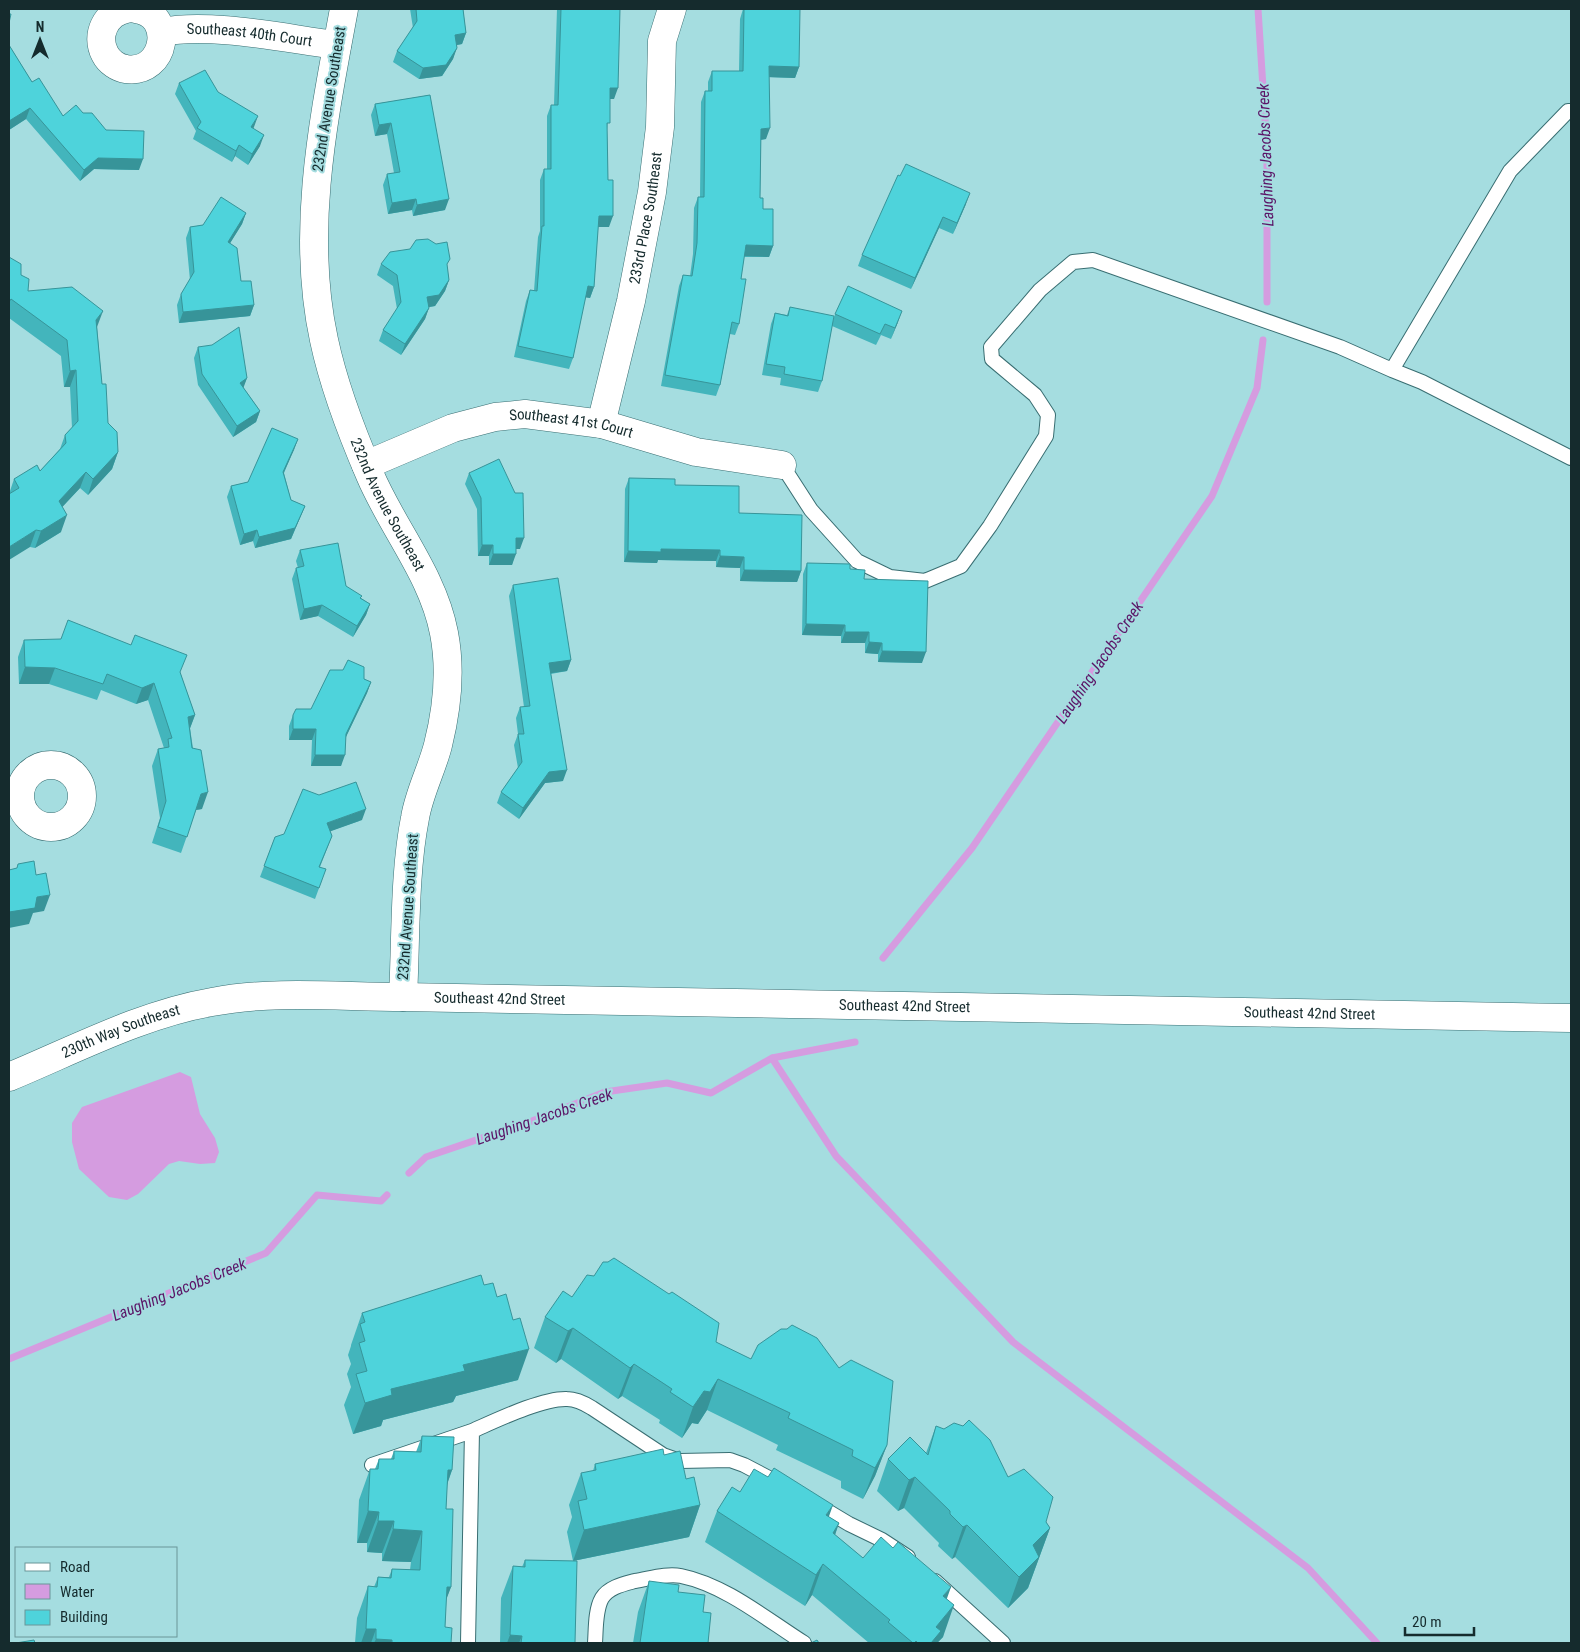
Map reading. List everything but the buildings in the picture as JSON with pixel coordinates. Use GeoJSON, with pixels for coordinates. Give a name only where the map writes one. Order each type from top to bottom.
{"type":"FeatureCollection","features":[{"type":"Feature","properties":{"kind":"street"},"geometry":{"type":"LineString","coordinates":[[126,9],[111,16],[104,25],[101,35],[102,46],[106,56],[113,63],[122,68],[133,70],[144,68],[153,62],[161,48],[162,32],[158,22],[150,14],[136,9]]}},
{"type":"Feature","properties":{"kind":"street","name":"232nd Avenue Southeast"},"geometry":{"type":"LineString","coordinates":[[344,9],[316,181],[315,275],[324,339],[339,395],[366,465],[437,604],[448,662],[446,697],[438,744],[415,817],[410,856],[403,997]]}},
{"type":"Feature","properties":{"kind":"street","name":"233rd Place Southeast"},"geometry":{"type":"LineString","coordinates":[[601,424],[631,301],[652,192],[660,127],[662,41],[672,9]]}},
{"type":"Feature","properties":{"kind":"street","name":"Southeast 40th Court"},"geometry":{"type":"LineString","coordinates":[[162,32],[181,28],[215,30],[337,45]]}},
{"type":"Feature","properties":{"kind":"street","name":"Southeast 41st Court"},"geometry":{"type":"LineString","coordinates":[[366,465],[453,428],[495,417],[525,414],[601,424],[696,452],[782,466]]}},
{"type":"Feature","properties":{"kind":"street","name":"Southeast 42nd Street"},"geometry":{"type":"LineString","coordinates":[[237,998],[403,997],[1571,1018]]}},
{"type":"Feature","properties":{"kind":"street","name":"230th Way Southeast"},"geometry":{"type":"LineString","coordinates":[[9,1077],[130,1026],[175,1011],[237,998]]}},
{"type":"Feature","properties":{"kind":"lane"},"geometry":{"type":"LineString","coordinates":[[1392,370],[1510,171],[1568,111],[1571,111]]}},
{"type":"Feature","properties":{"kind":"lane"},"geometry":{"type":"LineString","coordinates":[[782,466],[811,510],[857,561],[890,577],[925,581],[961,566],[990,526],[1046,436],[1048,415],[1035,396],[992,359],[991,347],[1040,290],[1073,262],[1093,260],[1340,347],[1422,382],[1571,458]]}},
{"type":"Feature","properties":{"kind":"lane"},"geometry":{"type":"LineString","coordinates":[[372,1465],[552,1401],[567,1398],[581,1401],[663,1456],[680,1461],[730,1460],[769,1477],[849,1524],[882,1540],[904,1554],[922,1569],[1002,1643]]}},
{"type":"Feature","properties":{"kind":"lane"},"geometry":{"type":"LineString","coordinates":[[468,1643],[472,1431]]}},
{"type":"Feature","properties":{"kind":"lane"},"geometry":{"type":"LineString","coordinates":[[595,1643],[598,1611],[602,1598],[609,1592],[621,1584],[679,1575],[718,1589],[804,1643]]}},
{"type":"Feature","properties":{"kind":"water"},"geometry":{"type":"Polygon","coordinates":[[[180,1072],[191,1077],[200,1114],[215,1138],[219,1152],[215,1163],[200,1164],[179,1161],[169,1164],[138,1194],[127,1200],[109,1197],[79,1169],[72,1142],[72,1123],[82,1107],[180,1072]]]}},
{"type":"Feature","properties":{"kind":"waterway","name":"Laughing Jacobs Creek"},"geometry":{"type":"LineString","coordinates":[[1258,9],[1267,151],[1267,302]]}},
{"type":"Feature","properties":{"kind":"waterway","name":"Laughing Jacobs Creek"},"geometry":{"type":"LineString","coordinates":[[883,958],[972,848],[1212,496],[1257,388],[1263,340]]}},
{"type":"Feature","properties":{"kind":"waterway","name":"Laughing Jacobs Creek"},"geometry":{"type":"LineString","coordinates":[[409,1173],[426,1157],[532,1121],[605,1092],[667,1083],[711,1093],[772,1058],[855,1042]]}},
{"type":"Feature","properties":{"kind":"waterway"},"geometry":{"type":"LineString","coordinates":[[772,1058],[836,1156],[1013,1342],[1308,1568],[1377,1643]]}},
{"type":"Feature","properties":{"kind":"waterway","name":"Laughing Jacobs Creek"},"geometry":{"type":"LineString","coordinates":[[9,1359],[266,1253],[317,1195],[381,1201],[387,1195]]}}]}
